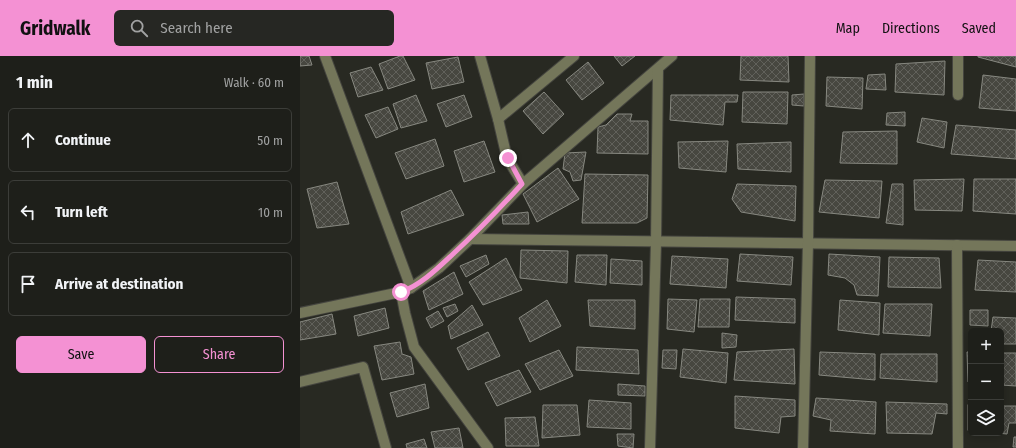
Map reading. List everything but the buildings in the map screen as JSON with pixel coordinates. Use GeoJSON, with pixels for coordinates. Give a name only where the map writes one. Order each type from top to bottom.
{"type":"FeatureCollection","features":[{"type":"Feature","properties":{"kind":"street"},"geometry":{"type":"LineString","coordinates":[[325,56],[406,290],[405,312],[414,347],[488,448]]}},
{"type":"Feature","properties":{"kind":"street"},"geometry":{"type":"LineString","coordinates":[[480,56],[508,158],[522,184]]}},
{"type":"Feature","properties":{"kind":"street"},"geometry":{"type":"LineString","coordinates":[[498,119],[574,56]]}},
{"type":"Feature","properties":{"kind":"street"},"geometry":{"type":"LineString","coordinates":[[300,313],[406,290],[439,268],[470,239],[522,184],[672,56]]}},
{"type":"Feature","properties":{"kind":"street"},"geometry":{"type":"LineString","coordinates":[[803,448],[808,243],[810,56]]}},
{"type":"Feature","properties":{"kind":"street"},"geometry":{"type":"LineString","coordinates":[[958,56],[958,96]]}},
{"type":"Feature","properties":{"kind":"street"},"geometry":{"type":"LineString","coordinates":[[650,448],[656,243],[658,68]]}},
{"type":"Feature","properties":{"kind":"street"},"geometry":{"type":"LineString","coordinates":[[470,239],[656,243],[808,243],[1016,246]]}},
{"type":"Feature","properties":{"kind":"street"},"geometry":{"type":"LineString","coordinates":[[957,245],[958,448]]}},
{"type":"Feature","properties":{"kind":"street"},"geometry":{"type":"LineString","coordinates":[[300,382],[363,367],[386,448]]}},
{"type":"Feature","properties":{"kind":"route"},"geometry":{"type":"LineString","coordinates":[[401,292],[411,288],[439,268],[470,239],[522,184],[508,158]]}}]}
